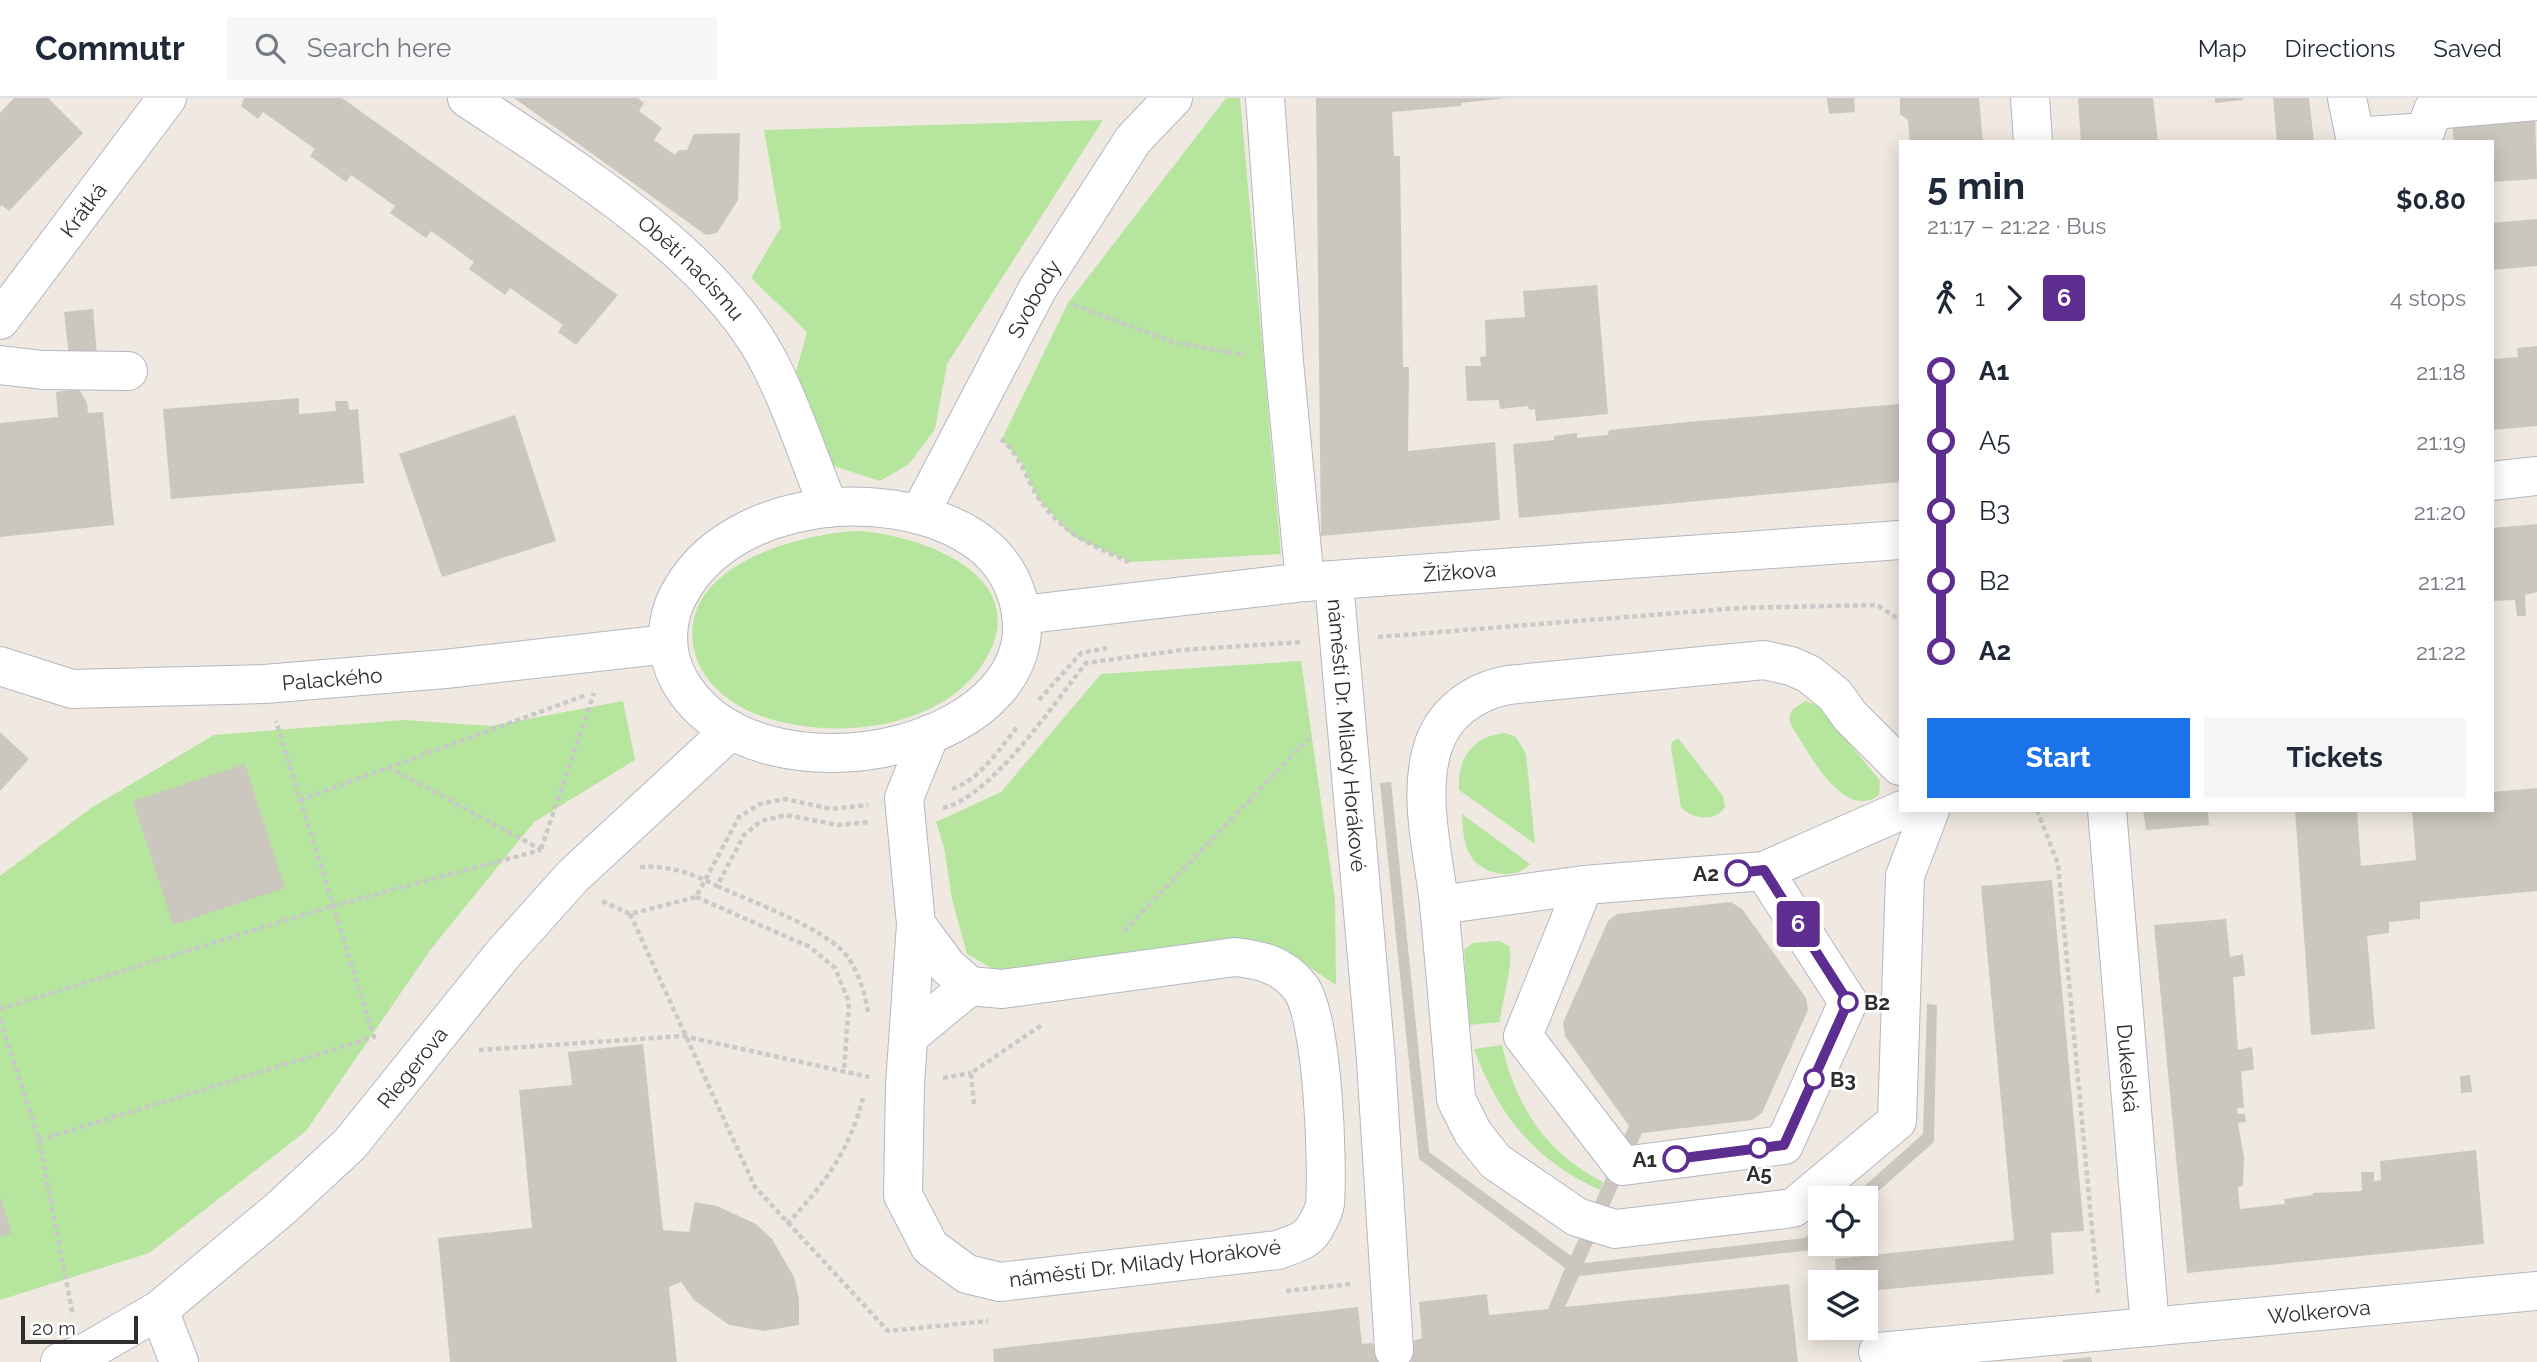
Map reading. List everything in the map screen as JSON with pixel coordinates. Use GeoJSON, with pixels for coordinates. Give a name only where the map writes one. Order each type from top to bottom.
{"type":"FeatureCollection","features":[{"type":"Feature","properties":{"kind":"street","name":"Obětí nacismu"},"geometry":{"type":"LineString","coordinates":[[467,98],[586,180],[650,229],[715,287],[745,324],[773,369],[829,508]]}},
{"type":"Feature","properties":{"kind":"street","name":"Svobody"},"geometry":{"type":"LineString","coordinates":[[919,515],[1038,288],[1133,140],[1173,98]]}},
{"type":"Feature","properties":{"kind":"street"},"geometry":{"type":"LineString","coordinates":[[1265,98],[1284,362],[1320,582]]}},
{"type":"Feature","properties":{"kind":"street"},"geometry":{"type":"LineString","coordinates":[[2030,98],[2033,140]]}},
{"type":"Feature","properties":{"kind":"street"},"geometry":{"type":"LineString","coordinates":[[2347,98],[2355,137],[2425,132],[2433,110],[2537,101]]}},
{"type":"Feature","properties":{"kind":"street","name":"Krátká"},"geometry":{"type":"LineString","coordinates":[[0,320],[160,100]]}},
{"type":"Feature","properties":{"kind":"street"},"geometry":{"type":"LineString","coordinates":[[0,365],[43,370],[128,370]]}},
{"type":"Feature","properties":{"kind":"street"},"geometry":{"type":"LineString","coordinates":[[2494,481],[2537,477]]}},
{"type":"Feature","properties":{"kind":"street"},"geometry":{"type":"LineString","coordinates":[[869,507],[919,515],[950,526],[989,552],[1011,581],[1021,615],[1019,644],[1000,683],[966,715],[930,734],[890,747],[855,753],[794,751],[761,743],[731,730],[706,713],[685,691],[675,673],[668,645],[670,616],[677,595],[694,571],[710,555],[736,536],[766,522],[829,508],[869,507]]}},
{"type":"Feature","properties":{"kind":"street","name":"Žižkova"},"geometry":{"type":"LineString","coordinates":[[1021,615],[1320,582],[1899,540]]}},
{"type":"Feature","properties":{"kind":"street","name":"náměstí Dr. Milady Horákové"},"geometry":{"type":"LineString","coordinates":[[1320,582],[1339,640],[1345,700],[1376,1060],[1394,1350]]}},
{"type":"Feature","properties":{"kind":"street","name":"Palackého"},"geometry":{"type":"LineString","coordinates":[[0,666],[72,689],[265,684],[445,669],[668,645]]}},
{"type":"Feature","properties":{"kind":"street"},"geometry":{"type":"LineString","coordinates":[[1899,765],[1850,716],[1835,695],[1809,674],[1791,666],[1764,660],[1491,688],[1461,705],[1445,721],[1433,748],[1428,801],[1457,1099],[1473,1133],[1495,1161],[1577,1217],[1615,1229],[1793,1208],[1897,1121],[1905,876],[1929,812]]}},
{"type":"Feature","properties":{"kind":"street","name":"Riegerova"},"geometry":{"type":"LineString","coordinates":[[70,1358],[159,1310],[280,1209],[350,1144],[418,1063],[503,954],[573,876],[731,730]]}},
{"type":"Feature","properties":{"kind":"street","name":"náměstí Dr. Milady Horákové"},"geometry":{"type":"LineString","coordinates":[[930,734],[904,798],[916,924],[909,1036],[887,1081],[903,1195],[930,1247],[967,1274],[1000,1282],[1278,1250],[1306,1239],[1325,1207],[1317,1040],[1312,1008],[1301,988],[1285,971],[1261,960],[1235,957],[1002,989],[970,986]]}},
{"type":"Feature","properties":{"kind":"street"},"geometry":{"type":"LineString","coordinates":[[855,753],[904,798]]}},
{"type":"Feature","properties":{"kind":"street"},"geometry":{"type":"LineString","coordinates":[[1439,905],[1584,885],[1764,870],[1899,811]]}},
{"type":"Feature","properties":{"kind":"street","name":"Dukelská"},"geometry":{"type":"LineString","coordinates":[[2107,812],[2150,1327]]}},
{"type":"Feature","properties":{"kind":"street"},"geometry":{"type":"LineString","coordinates":[[1584,885],[1522,1036],[1623,1166],[1784,1145],[1848,1002],[1764,870]]}},
{"type":"Feature","properties":{"kind":"street"},"geometry":{"type":"LineString","coordinates":[[909,1036],[970,986],[947,966],[916,924]]}},
{"type":"Feature","properties":{"kind":"street","name":"Wolkerova"},"geometry":{"type":"LineString","coordinates":[[1878,1352],[2537,1292]]}},
{"type":"Feature","properties":{"kind":"street"},"geometry":{"type":"LineString","coordinates":[[159,1310],[179,1362]]}},
{"type":"Feature","properties":{"kind":"path"},"geometry":{"type":"LineString","coordinates":[[1038,288],[1068,303],[1172,342],[1284,362]]}},
{"type":"Feature","properties":{"kind":"path"},"geometry":{"type":"LineString","coordinates":[[965,423],[1002,439],[1020,460],[1038,498],[1072,536],[1129,562],[1143,562]]}},
{"type":"Feature","properties":{"kind":"path"},"geometry":{"type":"LineString","coordinates":[[1339,640],[1740,608],[1877,605],[1899,619]]}},
{"type":"Feature","properties":{"kind":"path"},"geometry":{"type":"LineString","coordinates":[[38,1140],[373,1037],[265,684]]}},
{"type":"Feature","properties":{"kind":"path"},"geometry":{"type":"LineString","coordinates":[[300,800],[387,766],[594,693],[541,850]]}},
{"type":"Feature","properties":{"kind":"path"},"geometry":{"type":"LineString","coordinates":[[1100,974],[1097,959],[1345,700]]}},
{"type":"Feature","properties":{"kind":"path"},"geometry":{"type":"LineString","coordinates":[[387,766],[541,850]]}},
{"type":"Feature","properties":{"kind":"path"},"geometry":{"type":"LineString","coordinates":[[2038,812],[2059,864],[2102,1331]]}},
{"type":"Feature","properties":{"kind":"path"},"geometry":{"type":"LineString","coordinates":[[0,1009],[332,906],[541,850]]}},
{"type":"Feature","properties":{"kind":"path"},"geometry":{"type":"LineString","coordinates":[[717,886],[821,935],[846,955],[865,991],[870,1026],[909,1036]]}},
{"type":"Feature","properties":{"kind":"path"},"geometry":{"type":"LineString","coordinates":[[696,897],[810,947],[835,968],[849,1002],[844,1071]]}},
{"type":"Feature","properties":{"kind":"path"},"geometry":{"type":"LineString","coordinates":[[0,1019],[38,1140],[70,1358]]}},
{"type":"Feature","properties":{"kind":"path"},"geometry":{"type":"LineString","coordinates":[[479,1050],[683,1036],[887,1081],[971,1073],[1047,1022]]}},
{"type":"Feature","properties":{"kind":"path"},"geometry":{"type":"LineString","coordinates":[[971,1073],[974,1104]]}},
{"type":"Feature","properties":{"kind":"path"},"geometry":{"type":"LineString","coordinates":[[787,1224],[826,1181],[887,1081]]}},
{"type":"Feature","properties":{"kind":"green space"},"geometry":{"type":"Polygon","coordinates":[[[1226,98],[1240,98],[1281,554],[1130,562],[1072,536],[1038,498],[1020,460],[1002,439],[1068,303],[1226,98]]]}},
{"type":"Feature","properties":{"kind":"green space"},"geometry":{"type":"Polygon","coordinates":[[[1103,120],[947,364],[935,429],[909,464],[880,481],[834,466],[805,410],[796,372],[807,332],[751,278],[781,227],[764,130],[1103,120]]]}},
{"type":"Feature","properties":{"kind":"green space"},"geometry":{"type":"Polygon","coordinates":[[[860,531],[914,542],[941,552],[966,566],[985,585],[996,606],[997,632],[984,662],[965,685],[941,703],[913,716],[851,728],[789,724],[750,712],[720,692],[705,675],[695,653],[693,623],[702,598],[721,577],[746,560],[805,539],[860,531]]]}},
{"type":"Feature","properties":{"kind":"green space"},"geometry":{"type":"Polygon","coordinates":[[[1301,661],[1335,900],[1336,985],[1283,949],[995,970],[967,954],[936,822],[1001,792],[1101,674],[1301,661]]]}},
{"type":"Feature","properties":{"kind":"green space"},"geometry":{"type":"Polygon","coordinates":[[[623,701],[635,760],[534,822],[431,949],[306,1131],[149,1253],[0,1300],[0,876],[91,808],[214,735],[404,720],[491,726],[623,701]]]}},
{"type":"Feature","properties":{"kind":"green space"},"geometry":{"type":"Polygon","coordinates":[[[1806,701],[1819,706],[1880,781],[1879,795],[1866,801],[1853,799],[1840,792],[1828,780],[1792,727],[1789,718],[1793,709],[1806,701]]]}},
{"type":"Feature","properties":{"kind":"green space"},"geometry":{"type":"Polygon","coordinates":[[[1505,733],[1516,737],[1526,754],[1535,844],[1459,790],[1461,768],[1469,751],[1484,739],[1505,733]]]}},
{"type":"Feature","properties":{"kind":"green space"},"geometry":{"type":"Polygon","coordinates":[[[1678,738],[1723,796],[1725,807],[1716,815],[1697,817],[1681,807],[1671,748],[1672,742],[1678,738]]]}},
{"type":"Feature","properties":{"kind":"green space"},"geometry":{"type":"Polygon","coordinates":[[[1462,814],[1530,864],[1523,870],[1507,874],[1481,866],[1467,848],[1462,814]]]}},
{"type":"Feature","properties":{"kind":"green space"},"geometry":{"type":"Polygon","coordinates":[[[1499,941],[1509,946],[1510,953],[1500,1022],[1469,1025],[1464,950],[1473,943],[1499,941]]]}},
{"type":"Feature","properties":{"kind":"green space"},"geometry":{"type":"Polygon","coordinates":[[[1502,1045],[1516,1088],[1536,1126],[1565,1157],[1603,1182],[1600,1190],[1556,1165],[1538,1150],[1507,1115],[1474,1049],[1502,1045]]]}},
{"type":"Feature","properties":{"kind":"building"},"geometry":{"type":"Polygon","coordinates":[[[14,98],[48,98],[83,133],[9,211],[2,205],[0,207],[0,113],[14,98]]]}},
{"type":"Feature","properties":{"kind":"building"},"geometry":{"type":"Polygon","coordinates":[[[244,98],[342,98],[618,295],[576,345],[558,332],[563,325],[510,288],[505,295],[469,269],[474,262],[431,231],[426,238],[390,213],[395,206],[351,175],[346,182],[310,156],[315,149],[263,112],[258,119],[241,106],[244,98]]]}},
{"type":"Feature","properties":{"kind":"building"},"geometry":{"type":"Polygon","coordinates":[[[514,98],[638,98],[644,103],[639,111],[662,128],[654,140],[675,155],[679,150],[687,150],[694,134],[740,133],[738,200],[717,233],[706,235],[514,98]]]}},
{"type":"Feature","properties":{"kind":"building"},"geometry":{"type":"Polygon","coordinates":[[[1316,98],[1506,98],[1461,103],[1461,106],[1392,112],[1394,156],[1400,156],[1403,367],[1409,367],[1408,451],[1495,442],[1500,520],[1321,536],[1316,98]]]}},
{"type":"Feature","properties":{"kind":"building"},"geometry":{"type":"Polygon","coordinates":[[[1827,98],[1854,98],[1855,112],[1829,114],[1827,98]]]}},
{"type":"Feature","properties":{"kind":"building"},"geometry":{"type":"Polygon","coordinates":[[[1900,98],[1979,98],[1983,140],[1910,140],[1908,120],[1900,114],[1900,98]]]}},
{"type":"Feature","properties":{"kind":"building"},"geometry":{"type":"Polygon","coordinates":[[[2078,98],[2153,98],[2158,140],[2081,140],[2078,98]]]}},
{"type":"Feature","properties":{"kind":"building"},"geometry":{"type":"Polygon","coordinates":[[[2215,98],[2243,98],[2243,100],[2215,103],[2215,98]]]}},
{"type":"Feature","properties":{"kind":"building"},"geometry":{"type":"Polygon","coordinates":[[[2273,98],[2309,98],[2314,140],[2277,140],[2273,98]]]}},
{"type":"Feature","properties":{"kind":"building"},"geometry":{"type":"Polygon","coordinates":[[[2535,114],[2537,179],[2494,182],[2494,140],[2454,140],[2452,120],[2535,114]]]}},
{"type":"Feature","properties":{"kind":"building"},"geometry":{"type":"Polygon","coordinates":[[[2537,219],[2537,266],[2494,270],[2494,223],[2537,219]]]}},
{"type":"Feature","properties":{"kind":"building"},"geometry":{"type":"Polygon","coordinates":[[[1597,285],[1608,414],[1536,421],[1535,409],[1529,410],[1528,406],[1500,409],[1499,400],[1467,401],[1465,366],[1481,366],[1480,357],[1486,356],[1485,320],[1525,317],[1523,291],[1597,285]]]}},
{"type":"Feature","properties":{"kind":"building"},"geometry":{"type":"Polygon","coordinates":[[[93,309],[97,355],[69,357],[64,312],[93,309]]]}},
{"type":"Feature","properties":{"kind":"building"},"geometry":{"type":"Polygon","coordinates":[[[2537,346],[2537,426],[2494,430],[2494,359],[2518,357],[2517,348],[2537,346]]]}},
{"type":"Feature","properties":{"kind":"building"},"geometry":{"type":"Polygon","coordinates":[[[79,389],[87,403],[88,413],[103,412],[114,525],[0,537],[0,423],[58,417],[56,392],[79,389]]]}},
{"type":"Feature","properties":{"kind":"building"},"geometry":{"type":"Polygon","coordinates":[[[299,398],[299,414],[336,411],[335,401],[348,401],[349,410],[358,409],[364,483],[171,499],[163,409],[299,398]]]}},
{"type":"Feature","properties":{"kind":"building"},"geometry":{"type":"Polygon","coordinates":[[[1899,404],[1899,482],[1519,518],[1513,444],[1554,440],[1554,436],[1577,433],[1577,438],[1608,435],[1609,430],[1899,404]]]}},
{"type":"Feature","properties":{"kind":"building"},"geometry":{"type":"Polygon","coordinates":[[[515,415],[556,541],[442,577],[399,454],[515,415]]]}},
{"type":"Feature","properties":{"kind":"building"},"geometry":{"type":"Polygon","coordinates":[[[2537,524],[2537,592],[2525,595],[2526,616],[2517,616],[2515,600],[2494,601],[2494,528],[2537,524]]]}},
{"type":"Feature","properties":{"kind":"building"},"geometry":{"type":"Polygon","coordinates":[[[0,732],[29,759],[0,791],[0,732]]]}},
{"type":"Feature","properties":{"kind":"building"},"geometry":{"type":"Polygon","coordinates":[[[245,764],[285,888],[173,925],[133,801],[245,764]]]}},
{"type":"Feature","properties":{"kind":"building"},"geometry":{"type":"Polygon","coordinates":[[[1391,782],[1429,1152],[1571,1256],[1629,1126],[1565,1036],[1563,1023],[1608,921],[1617,914],[1731,902],[1742,909],[1806,998],[1808,1010],[1762,1113],[1752,1120],[1642,1133],[1584,1263],[1805,1238],[1808,1235],[1808,1250],[1579,1276],[1565,1307],[1789,1284],[1798,1362],[994,1362],[993,1349],[1358,1307],[1362,1344],[1372,1343],[1379,1352],[1422,1338],[1419,1302],[1487,1294],[1489,1315],[1548,1309],[1565,1268],[1419,1159],[1380,783],[1391,782]]]}},
{"type":"Feature","properties":{"kind":"building"},"geometry":{"type":"Polygon","coordinates":[[[2537,788],[2537,891],[2420,902],[2420,919],[2389,922],[2389,933],[2367,936],[2375,1029],[2311,1035],[2295,812],[2357,812],[2361,866],[2416,860],[2412,812],[2494,812],[2494,792],[2537,788]]]}},
{"type":"Feature","properties":{"kind":"building"},"geometry":{"type":"Polygon","coordinates":[[[2143,812],[2208,812],[2209,825],[2146,830],[2143,812]]]}},
{"type":"Feature","properties":{"kind":"building"},"geometry":{"type":"Polygon","coordinates":[[[2052,880],[2084,1231],[2051,1233],[2054,1274],[1878,1290],[1878,1270],[1836,1270],[1835,1259],[2014,1240],[1981,886],[2052,880]]]}},
{"type":"Feature","properties":{"kind":"building"},"geometry":{"type":"Polygon","coordinates":[[[2226,919],[2230,957],[2243,954],[2245,976],[2233,977],[2238,1050],[2252,1047],[2254,1070],[2241,1071],[2244,1108],[2237,1108],[2238,1114],[2245,1114],[2246,1122],[2238,1123],[2244,1157],[2243,1186],[2238,1187],[2240,1209],[2285,1204],[2284,1199],[2313,1193],[2362,1191],[2361,1172],[2374,1172],[2374,1181],[2381,1180],[2380,1161],[2476,1150],[2484,1244],[2187,1273],[2154,925],[2226,919]]]}},
{"type":"Feature","properties":{"kind":"building"},"geometry":{"type":"Polygon","coordinates":[[[1927,1004],[1937,1005],[1934,1142],[1878,1191],[1878,1186],[1865,1186],[1923,1134],[1927,1004]]]}},
{"type":"Feature","properties":{"kind":"building"},"geometry":{"type":"Polygon","coordinates":[[[643,1044],[663,1230],[689,1232],[695,1202],[717,1206],[756,1224],[772,1239],[794,1277],[799,1299],[799,1325],[764,1331],[729,1325],[694,1300],[681,1282],[669,1287],[677,1362],[450,1362],[438,1238],[532,1228],[519,1090],[572,1085],[568,1052],[643,1044]]]}},
{"type":"Feature","properties":{"kind":"building"},"geometry":{"type":"Polygon","coordinates":[[[2470,1075],[2472,1092],[2461,1093],[2460,1076],[2470,1075]]]}},
{"type":"Feature","properties":{"kind":"building"},"geometry":{"type":"Polygon","coordinates":[[[0,1196],[12,1233],[0,1237],[0,1196]]]}},
{"type":"Feature","properties":{"kind":"building"},"geometry":{"type":"Polygon","coordinates":[[[2091,1357],[2092,1362],[2062,1360],[2091,1357]]]}},
{"type":"Feature","properties":{"kind":"bus line","name":"6"},"geometry":{"type":"LineString","coordinates":[[1676,1159],[1784,1145],[1848,1002],[1764,870],[1738,873]]}},
{"type":"Feature","properties":{"kind":"place","name":"A2"},"geometry":{"type":"Point","coordinates":[1738,873]}},
{"type":"Feature","properties":{"kind":"place","name":"B2"},"geometry":{"type":"Point","coordinates":[1848,1002]}},
{"type":"Feature","properties":{"kind":"place","name":"B3"},"geometry":{"type":"Point","coordinates":[1814,1079]}},
{"type":"Feature","properties":{"kind":"place","name":"A5"},"geometry":{"type":"Point","coordinates":[1759,1148]}},
{"type":"Feature","properties":{"kind":"place","name":"A1"},"geometry":{"type":"Point","coordinates":[1676,1159]}}]}
